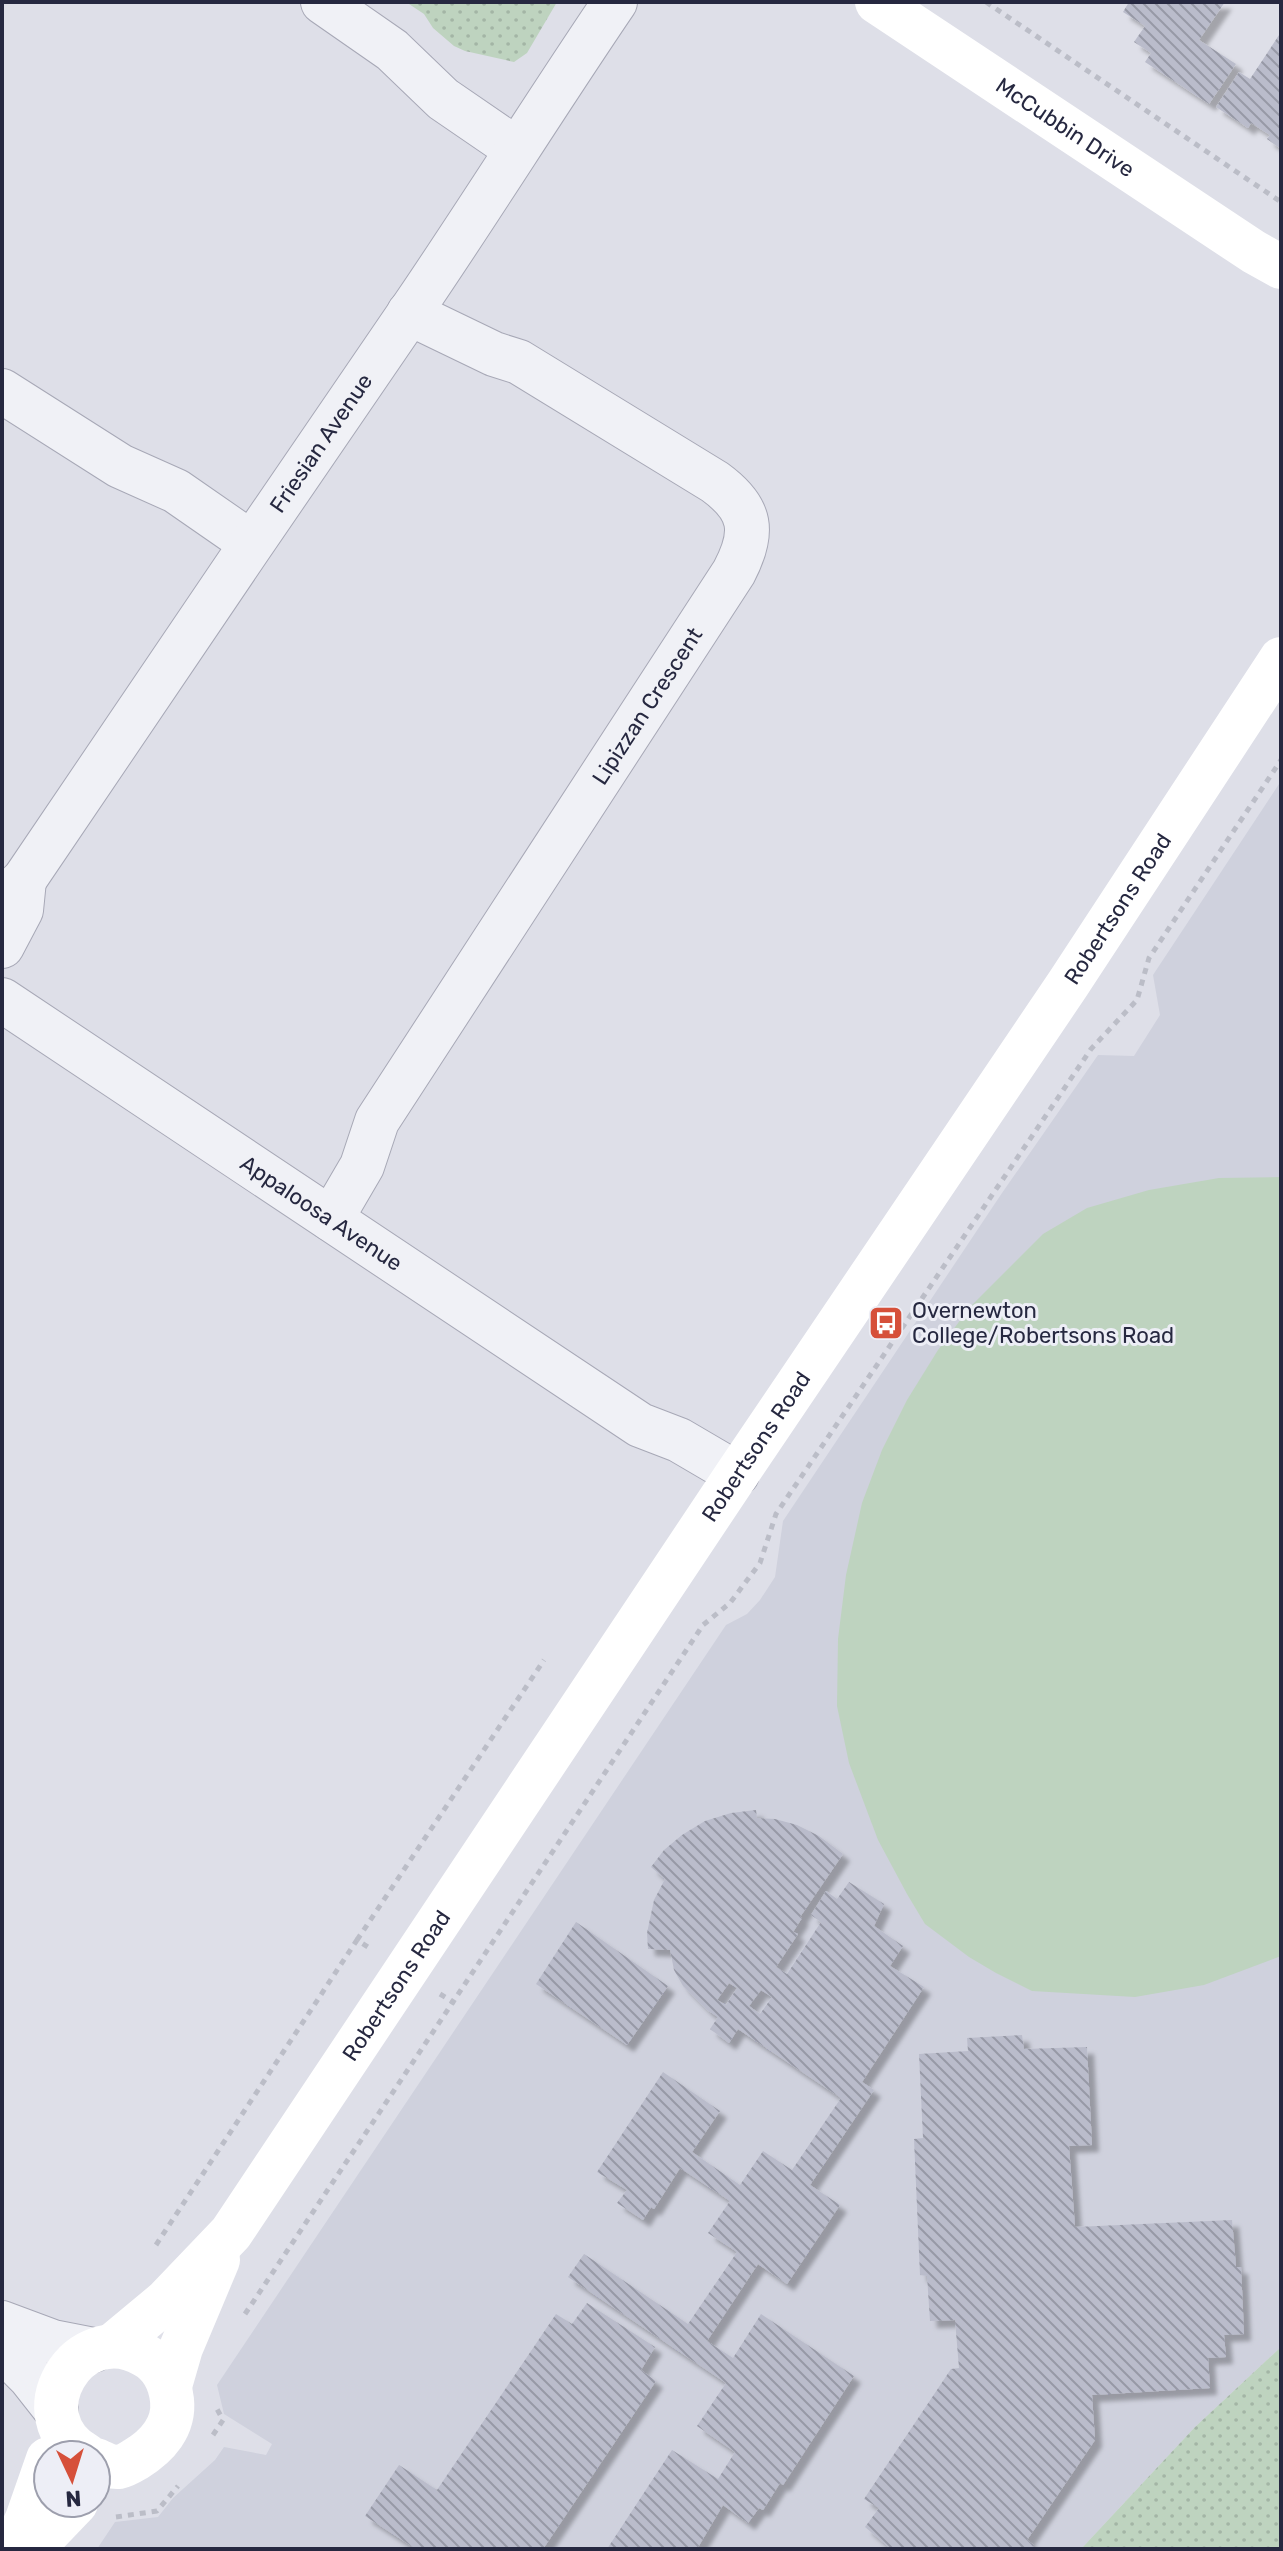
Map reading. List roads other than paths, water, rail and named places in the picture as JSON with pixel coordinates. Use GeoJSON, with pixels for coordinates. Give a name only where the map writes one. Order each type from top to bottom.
{"type":"FeatureCollection","features":[{"type":"Feature","properties":{"kind":"street"},"geometry":{"type":"LineString","coordinates":[[323,2],[392,50],[436,66],[524,136]]}},
{"type":"Feature","properties":{"kind":"street","name":"Friesian Avenue"},"geometry":{"type":"LineString","coordinates":[[2,946],[21,910],[13,890],[417,301],[615,2]]}},
{"type":"Feature","properties":{"kind":"street","name":"McCubbin Drive"},"geometry":{"type":"LineString","coordinates":[[877,2],[1272,265]]}},
{"type":"Feature","properties":{"kind":"street","name":"Lipizzan Crescent"},"geometry":{"type":"LineString","coordinates":[[319,1212],[341,1150],[377,1121],[734,572],[745,552],[749,531],[744,510],[731,494],[519,362],[508,343],[492,327],[417,301]]}},
{"type":"Feature","properties":{"kind":"street"},"geometry":{"type":"LineString","coordinates":[[2,391],[120,466],[176,491],[242,556]]}},
{"type":"Feature","properties":{"kind":"street","name":"Robertsons Road"},"geometry":{"type":"LineString","coordinates":[[103,2348],[166,2301],[231,2233],[728,1487],[1068,984],[1281,659]]}},
{"type":"Feature","properties":{"kind":"street","name":"Appaloosa Avenue"},"geometry":{"type":"LineString","coordinates":[[2,1000],[640,1425],[667,1461],[728,1487]]}},
{"type":"Feature","properties":{"kind":"street","name":"Robertsons Road"},"geometry":{"type":"LineString","coordinates":[[170,2386],[181,2348],[231,2233]]}},
{"type":"Feature","properties":{"kind":"street"},"geometry":{"type":"LineString","coordinates":[[2,2323],[53,2342],[131,2348],[147,2356],[161,2369],[170,2386],[173,2405],[170,2423],[161,2439],[148,2452],[112,2463]]}},
{"type":"Feature","properties":{"kind":"street"},"geometry":{"type":"LineString","coordinates":[[13,2549],[27,2519],[53,2436],[57,2391],[77,2359],[103,2348]]}},
{"type":"Feature","properties":{"kind":"street"},"geometry":{"type":"LineString","coordinates":[[2,2349],[30,2377],[53,2436]]}},
{"type":"Feature","properties":{"kind":"street"},"geometry":{"type":"LineString","coordinates":[[32,2549],[61,2519]]}},
{"type":"Feature","properties":{"kind":"place","name":"Overnewton College/Robertsons Road"},"geometry":{"type":"Point","coordinates":[886,1323]}}]}
